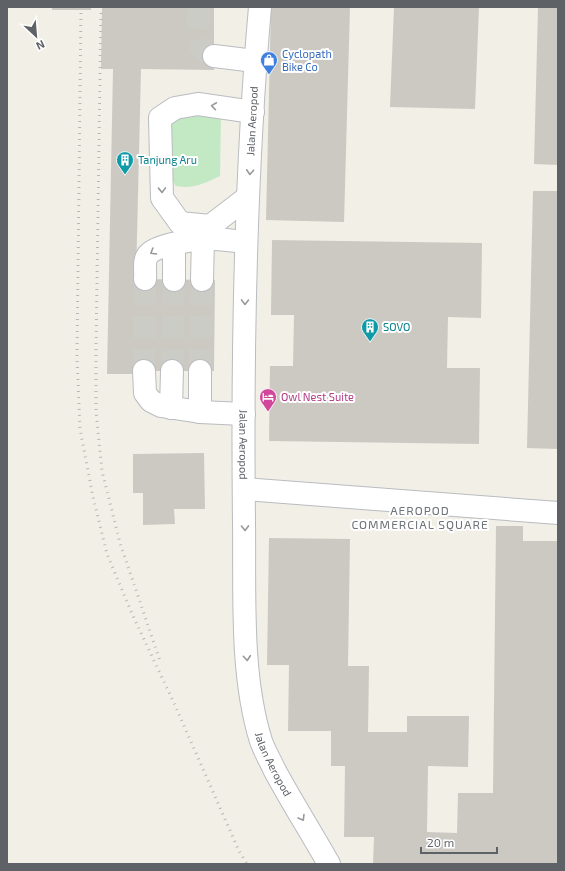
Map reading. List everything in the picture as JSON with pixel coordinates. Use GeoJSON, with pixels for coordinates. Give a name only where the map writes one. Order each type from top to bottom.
{"type":"FeatureCollection","features":[{"type":"Feature","properties":{"kind":"street","name":"Jalan Aeropod"},"geometry":{"type":"LineString","coordinates":[[260,7],[255,61],[246,242],[244,414],[246,646],[251,697],[262,742],[284,788],[329,864]]}},
{"type":"Feature","properties":{"kind":"street"},"geometry":{"type":"LineString","coordinates":[[214,56],[255,61]]}},
{"type":"Feature","properties":{"kind":"street"},"geometry":{"type":"LineString","coordinates":[[248,197],[210,226],[180,223],[162,198],[160,118],[176,108],[198,104],[253,112]]}},
{"type":"Feature","properties":{"kind":"street"},"geometry":{"type":"LineString","coordinates":[[146,280],[146,260],[148,254],[155,250],[174,244],[204,239],[246,242]]}},
{"type":"Feature","properties":{"kind":"street"},"geometry":{"type":"LineString","coordinates":[[202,280],[204,239]]}},
{"type":"Feature","properties":{"kind":"street"},"geometry":{"type":"LineString","coordinates":[[174,244],[174,280]]}},
{"type":"Feature","properties":{"kind":"street"},"geometry":{"type":"LineString","coordinates":[[144,371],[145,393],[151,401],[161,406],[200,412],[244,414]]}},
{"type":"Feature","properties":{"kind":"street"},"geometry":{"type":"LineString","coordinates":[[171,408],[172,371]]}},
{"type":"Feature","properties":{"kind":"street"},"geometry":{"type":"LineString","coordinates":[[200,371],[200,412]]}},
{"type":"Feature","properties":{"kind":"street"},"geometry":{"type":"LineString","coordinates":[[244,489],[558,513]]}},
{"type":"Feature","properties":{"kind":"green space"},"geometry":{"type":"Polygon","coordinates":[[[221,114],[220,176],[198,185],[188,187],[176,186],[170,177],[171,126],[175,116],[221,114]]]}},
{"type":"Feature","properties":{"kind":"building"},"geometry":{"type":"Polygon","coordinates":[[[52,7],[91,7],[91,10],[52,10],[52,7]]]}},
{"type":"Feature","properties":{"kind":"building","name":"Tanjung Aru"},"geometry":{"type":"Polygon","coordinates":[[[102,7],[214,7],[214,70],[141,69],[136,279],[215,280],[214,371],[135,371],[135,374],[107,374],[113,69],[101,69],[102,7]]]}},
{"type":"Feature","properties":{"kind":"building"},"geometry":{"type":"Polygon","coordinates":[[[271,7],[350,7],[344,222],[266,220],[271,7]]]}},
{"type":"Feature","properties":{"kind":"building"},"geometry":{"type":"Polygon","coordinates":[[[394,7],[479,7],[475,109],[390,107],[394,7]]]}},
{"type":"Feature","properties":{"kind":"building"},"geometry":{"type":"Polygon","coordinates":[[[538,7],[558,7],[558,165],[534,164],[538,7]]]}},
{"type":"Feature","properties":{"kind":"building"},"geometry":{"type":"Polygon","coordinates":[[[533,191],[558,191],[558,449],[527,448],[533,191]]]}},
{"type":"Feature","properties":{"kind":"building","name":"SOVO"},"geometry":{"type":"Polygon","coordinates":[[[272,240],[482,243],[481,318],[448,317],[447,368],[480,368],[479,444],[269,441],[270,366],[293,366],[294,315],[271,315],[272,240]]]}},
{"type":"Feature","properties":{"kind":"building"},"geometry":{"type":"Polygon","coordinates":[[[204,453],[205,509],[174,509],[175,524],[143,525],[143,493],[133,493],[133,454],[204,453]]]}},
{"type":"Feature","properties":{"kind":"building"},"geometry":{"type":"Polygon","coordinates":[[[496,526],[523,526],[523,541],[558,541],[558,864],[373,864],[374,837],[344,837],[345,766],[331,766],[331,731],[288,731],[289,665],[267,665],[269,538],[350,539],[348,666],[369,666],[368,732],[407,732],[407,716],[469,716],[468,767],[428,766],[427,832],[457,833],[458,793],[493,793],[496,526]]]}},
{"type":"Feature","properties":{"kind":"tunnel"},"geometry":{"type":"LineString","coordinates":[[199,7],[198,31],[200,44],[205,52],[214,56]]}},
{"type":"Feature","properties":{"kind":"tunnel"},"geometry":{"type":"LineString","coordinates":[[144,371],[145,279]]}},
{"type":"Feature","properties":{"kind":"tunnel"},"geometry":{"type":"LineString","coordinates":[[172,371],[174,280]]}},
{"type":"Feature","properties":{"kind":"tunnel"},"geometry":{"type":"LineString","coordinates":[[200,371],[202,280]]}},
{"type":"Feature","properties":{"kind":"railway"},"geometry":{"type":"LineString","coordinates":[[81,7],[77,356],[80,429],[93,497],[107,554],[133,616],[174,703],[239,851],[247,864]]}},
{"type":"Feature","properties":{"kind":"railway"},"geometry":{"type":"LineString","coordinates":[[101,7],[96,411],[102,471],[120,543],[160,661]]}},
{"type":"Feature","properties":{"kind":"place","name":"Cyclopath Bike Co"},"geometry":{"type":"Point","coordinates":[269,75]}},
{"type":"Feature","properties":{"kind":"place","name":"Tanjung Aru"},"geometry":{"type":"Point","coordinates":[125,175]}},
{"type":"Feature","properties":{"kind":"place","name":"SOVO"},"geometry":{"type":"Point","coordinates":[370,342]}},
{"type":"Feature","properties":{"kind":"place","name":"Owl Nest Suite"},"geometry":{"type":"Point","coordinates":[268,412]}},
{"type":"Feature","properties":{"kind":"district","name":"AEROPOD COMMERCIAL SQUARE"},"geometry":{"type":"Point","coordinates":[420,518]}}]}
